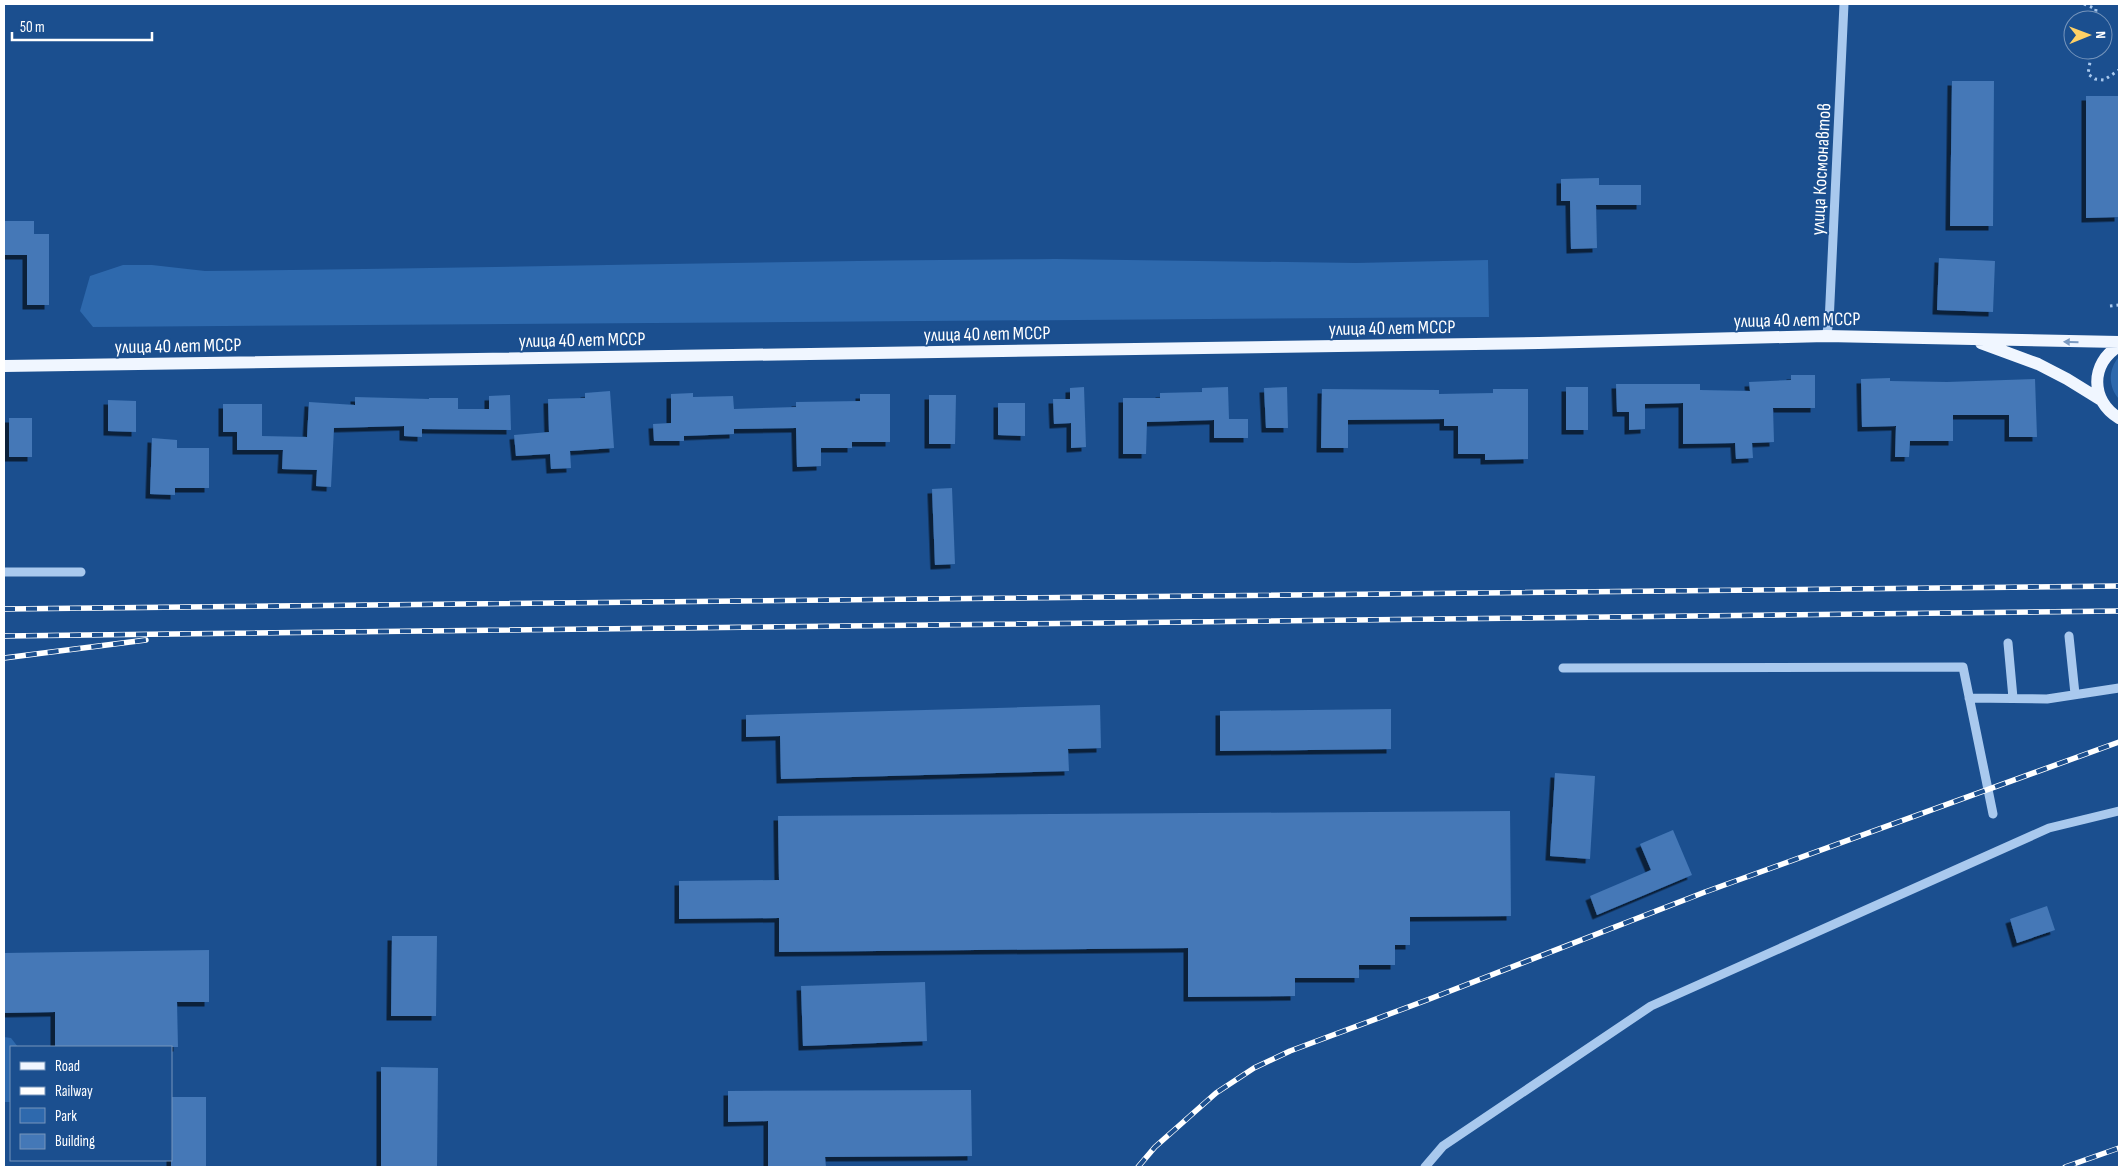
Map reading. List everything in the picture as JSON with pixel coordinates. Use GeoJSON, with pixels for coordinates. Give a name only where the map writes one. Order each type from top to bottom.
{"type":"FeatureCollection","features":[{"type":"Feature","properties":{"kind":"main road","name":"улица 40 лет МССР"},"geometry":{"type":"LineString","coordinates":[[4,366],[1539,343],[1826,336],[2119,342]]}},
{"type":"Feature","properties":{"kind":"main road","name":"улица 40 лет МССР"},"geometry":{"type":"LineString","coordinates":[[1972,340],[2038,364],[2101,400]]}},
{"type":"Feature","properties":{"kind":"main road"},"geometry":{"type":"LineString","coordinates":[[2119,346],[2104,359],[2099,368],[2097,390],[2101,400],[2115,415],[2119,424]]}},
{"type":"Feature","properties":{"kind":"street","name":"улица Космонавтов"},"geometry":{"type":"LineString","coordinates":[[1826,336],[1829,323],[1844,4]]}},
{"type":"Feature","properties":{"kind":"street"},"geometry":{"type":"LineString","coordinates":[[4,572],[81,572]]}},
{"type":"Feature","properties":{"kind":"street"},"geometry":{"type":"LineString","coordinates":[[2069,636],[2075,694]]}},
{"type":"Feature","properties":{"kind":"street"},"geometry":{"type":"LineString","coordinates":[[2008,643],[2014,698]]}},
{"type":"Feature","properties":{"kind":"street"},"geometry":{"type":"LineString","coordinates":[[1563,668],[1963,667],[1993,814]]}},
{"type":"Feature","properties":{"kind":"street"},"geometry":{"type":"LineString","coordinates":[[1969,698],[2047,699],[2119,688]]}},
{"type":"Feature","properties":{"kind":"street"},"geometry":{"type":"LineString","coordinates":[[1425,1167],[1443,1146],[1651,1006],[2049,828],[2119,811]]}},
{"type":"Feature","properties":{"kind":"path"},"geometry":{"type":"LineString","coordinates":[[2084,4],[2096,10]]}},
{"type":"Feature","properties":{"kind":"path"},"geometry":{"type":"LineString","coordinates":[[2090,60],[2088,74],[2094,79],[2104,80],[2119,70]]}},
{"type":"Feature","properties":{"kind":"path"},"geometry":{"type":"LineString","coordinates":[[2110,306],[2119,305]]}},
{"type":"Feature","properties":{"kind":"green space"},"geometry":{"type":"Polygon","coordinates":[[[1055,259],[1356,263],[1488,260],[1489,317],[93,327],[80,311],[90,276],[123,265],[152,265],[205,271],[1055,259]]]}},
{"type":"Feature","properties":{"kind":"green space"},"geometry":{"type":"Polygon","coordinates":[[[2119,357],[2119,399],[2111,384],[2111,372],[2119,357]]]}},
{"type":"Feature","properties":{"kind":"green space"},"geometry":{"type":"Polygon","coordinates":[[[4,1037],[11,1038],[17,1046],[10,1046],[10,1102],[4,1102],[4,1037]]]}},
{"type":"Feature","properties":{"kind":"building"},"geometry":{"type":"Polygon","coordinates":[[[1952,81],[1994,81],[1993,226],[1950,226],[1952,81]]]}},
{"type":"Feature","properties":{"kind":"building"},"geometry":{"type":"Polygon","coordinates":[[[2086,96],[2119,96],[2119,217],[2086,218],[2086,96]]]}},
{"type":"Feature","properties":{"kind":"building"},"geometry":{"type":"Polygon","coordinates":[[[1599,178],[1599,185],[1641,185],[1641,205],[1596,205],[1597,248],[1571,249],[1570,201],[1561,201],[1561,179],[1599,178]]]}},
{"type":"Feature","properties":{"kind":"building"},"geometry":{"type":"Polygon","coordinates":[[[5,221],[34,221],[34,234],[49,234],[49,305],[27,305],[27,255],[5,255],[5,221]]]}},
{"type":"Feature","properties":{"kind":"building"},"geometry":{"type":"Polygon","coordinates":[[[1939,258],[1995,261],[1993,312],[1937,310],[1939,258]]]}},
{"type":"Feature","properties":{"kind":"building"},"geometry":{"type":"Polygon","coordinates":[[[1791,375],[1815,375],[1815,408],[1773,408],[1774,442],[1752,443],[1753,458],[1736,459],[1735,443],[1683,444],[1683,403],[1645,404],[1645,429],[1629,430],[1629,412],[1617,412],[1616,384],[1700,384],[1700,390],[1750,391],[1749,382],[1791,380],[1791,375]]]}},
{"type":"Feature","properties":{"kind":"building"},"geometry":{"type":"Polygon","coordinates":[[[1890,378],[1890,381],[1947,382],[2035,379],[2037,437],[2009,437],[2009,415],[1953,415],[1953,441],[1910,441],[1909,457],[1895,457],[1896,426],[1862,427],[1861,379],[1890,378]]]}},
{"type":"Feature","properties":{"kind":"building"},"geometry":{"type":"Polygon","coordinates":[[[1084,387],[1086,447],[1071,448],[1071,423],[1054,424],[1053,399],[1070,399],[1070,388],[1084,387]]]}},
{"type":"Feature","properties":{"kind":"building"},"geometry":{"type":"Polygon","coordinates":[[[1228,387],[1229,419],[1248,419],[1248,438],[1214,438],[1214,420],[1147,422],[1146,454],[1123,454],[1123,398],[1160,398],[1160,393],[1202,392],[1202,388],[1228,387]]]}},
{"type":"Feature","properties":{"kind":"building"},"geometry":{"type":"Polygon","coordinates":[[[1287,387],[1288,428],[1266,428],[1264,388],[1287,387]]]}},
{"type":"Feature","properties":{"kind":"building"},"geometry":{"type":"Polygon","coordinates":[[[1566,387],[1588,387],[1588,430],[1566,430],[1566,387]]]}},
{"type":"Feature","properties":{"kind":"building"},"geometry":{"type":"Polygon","coordinates":[[[1322,389],[1439,390],[1439,394],[1493,393],[1493,389],[1528,389],[1528,459],[1485,460],[1485,454],[1458,454],[1458,426],[1444,426],[1444,419],[1348,420],[1348,448],[1321,448],[1322,389]]]}},
{"type":"Feature","properties":{"kind":"building"},"geometry":{"type":"Polygon","coordinates":[[[610,391],[614,448],[570,451],[571,468],[551,469],[550,454],[516,456],[514,435],[549,432],[548,399],[585,398],[585,393],[610,391]]]}},
{"type":"Feature","properties":{"kind":"building"},"geometry":{"type":"Polygon","coordinates":[[[693,393],[693,397],[733,396],[734,409],[796,407],[796,402],[860,401],[860,394],[890,394],[890,442],[852,442],[852,448],[821,448],[821,466],[797,467],[796,428],[734,429],[734,434],[684,436],[684,441],[654,441],[653,424],[671,423],[671,394],[693,393]]]}},
{"type":"Feature","properties":{"kind":"building"},"geometry":{"type":"Polygon","coordinates":[[[510,395],[511,430],[422,429],[422,437],[404,436],[404,426],[334,428],[331,487],[316,486],[317,470],[282,469],[283,450],[237,450],[237,432],[223,432],[223,404],[262,404],[262,436],[307,437],[309,402],[355,405],[355,397],[458,398],[458,409],[489,409],[489,396],[510,395]]]}},
{"type":"Feature","properties":{"kind":"building"},"geometry":{"type":"Polygon","coordinates":[[[929,395],[956,395],[955,444],[929,444],[929,395]]]}},
{"type":"Feature","properties":{"kind":"building"},"geometry":{"type":"Polygon","coordinates":[[[108,400],[136,401],[136,432],[108,431],[108,400]]]}},
{"type":"Feature","properties":{"kind":"building"},"geometry":{"type":"Polygon","coordinates":[[[998,403],[1025,403],[1025,436],[998,435],[998,403]]]}},
{"type":"Feature","properties":{"kind":"building"},"geometry":{"type":"Polygon","coordinates":[[[9,418],[32,418],[32,457],[9,457],[9,418]]]}},
{"type":"Feature","properties":{"kind":"building"},"geometry":{"type":"Polygon","coordinates":[[[152,438],[177,440],[177,448],[209,448],[209,488],[175,488],[175,495],[150,494],[152,438]]]}},
{"type":"Feature","properties":{"kind":"building"},"geometry":{"type":"Polygon","coordinates":[[[952,488],[955,564],[935,565],[932,489],[952,488]]]}},
{"type":"Feature","properties":{"kind":"building"},"geometry":{"type":"Polygon","coordinates":[[[1100,705],[1101,748],[1068,749],[1069,771],[781,779],[780,736],[746,737],[746,715],[1100,705]]]}},
{"type":"Feature","properties":{"kind":"building"},"geometry":{"type":"Polygon","coordinates":[[[1391,709],[1391,749],[1220,751],[1220,711],[1391,709]]]}},
{"type":"Feature","properties":{"kind":"building"},"geometry":{"type":"Polygon","coordinates":[[[1555,773],[1595,776],[1590,859],[1550,856],[1555,773]]]}},
{"type":"Feature","properties":{"kind":"building"},"geometry":{"type":"Polygon","coordinates":[[[1510,811],[1511,916],[1410,917],[1410,945],[1395,945],[1395,965],[1359,965],[1359,978],[1295,978],[1295,996],[1188,997],[1188,948],[779,952],[779,918],[679,919],[679,881],[779,880],[778,816],[1510,811]]]}},
{"type":"Feature","properties":{"kind":"building"},"geometry":{"type":"Polygon","coordinates":[[[1673,830],[1692,875],[1597,915],[1590,896],[1651,870],[1640,844],[1673,830]]]}},
{"type":"Feature","properties":{"kind":"building"},"geometry":{"type":"Polygon","coordinates":[[[2047,906],[2055,930],[2017,943],[2010,919],[2047,906]]]}},
{"type":"Feature","properties":{"kind":"building"},"geometry":{"type":"Polygon","coordinates":[[[392,936],[437,936],[436,1016],[391,1016],[392,936]]]}},
{"type":"Feature","properties":{"kind":"building"},"geometry":{"type":"Polygon","coordinates":[[[209,950],[209,1002],[177,1002],[178,1047],[55,1046],[55,1012],[4,1013],[4,953],[209,950]]]}},
{"type":"Feature","properties":{"kind":"building"},"geometry":{"type":"Polygon","coordinates":[[[925,982],[927,1041],[803,1046],[801,986],[925,982]]]}},
{"type":"Feature","properties":{"kind":"building"},"geometry":{"type":"Polygon","coordinates":[[[381,1067],[438,1068],[437,1167],[381,1167],[381,1067]]]}},
{"type":"Feature","properties":{"kind":"building"},"geometry":{"type":"Polygon","coordinates":[[[971,1090],[972,1156],[825,1157],[826,1167],[768,1167],[768,1121],[728,1122],[728,1091],[971,1090]]]}},
{"type":"Feature","properties":{"kind":"building"},"geometry":{"type":"Polygon","coordinates":[[[172,1097],[206,1097],[206,1167],[171,1167],[172,1097]]]}},
{"type":"Feature","properties":{"kind":"railway"},"geometry":{"type":"LineString","coordinates":[[4,609],[2119,586]]}},
{"type":"Feature","properties":{"kind":"railway"},"geometry":{"type":"LineString","coordinates":[[4,636],[2119,611]]}},
{"type":"Feature","properties":{"kind":"railway"},"geometry":{"type":"LineString","coordinates":[[4,658],[146,640]]}},
{"type":"Feature","properties":{"kind":"railway"},"geometry":{"type":"LineString","coordinates":[[1138,1167],[1155,1147],[1216,1093],[1254,1068],[1290,1051],[1705,892],[2119,742]]}},
{"type":"Feature","properties":{"kind":"railway"},"geometry":{"type":"LineString","coordinates":[[2065,1167],[2119,1148]]}}]}
